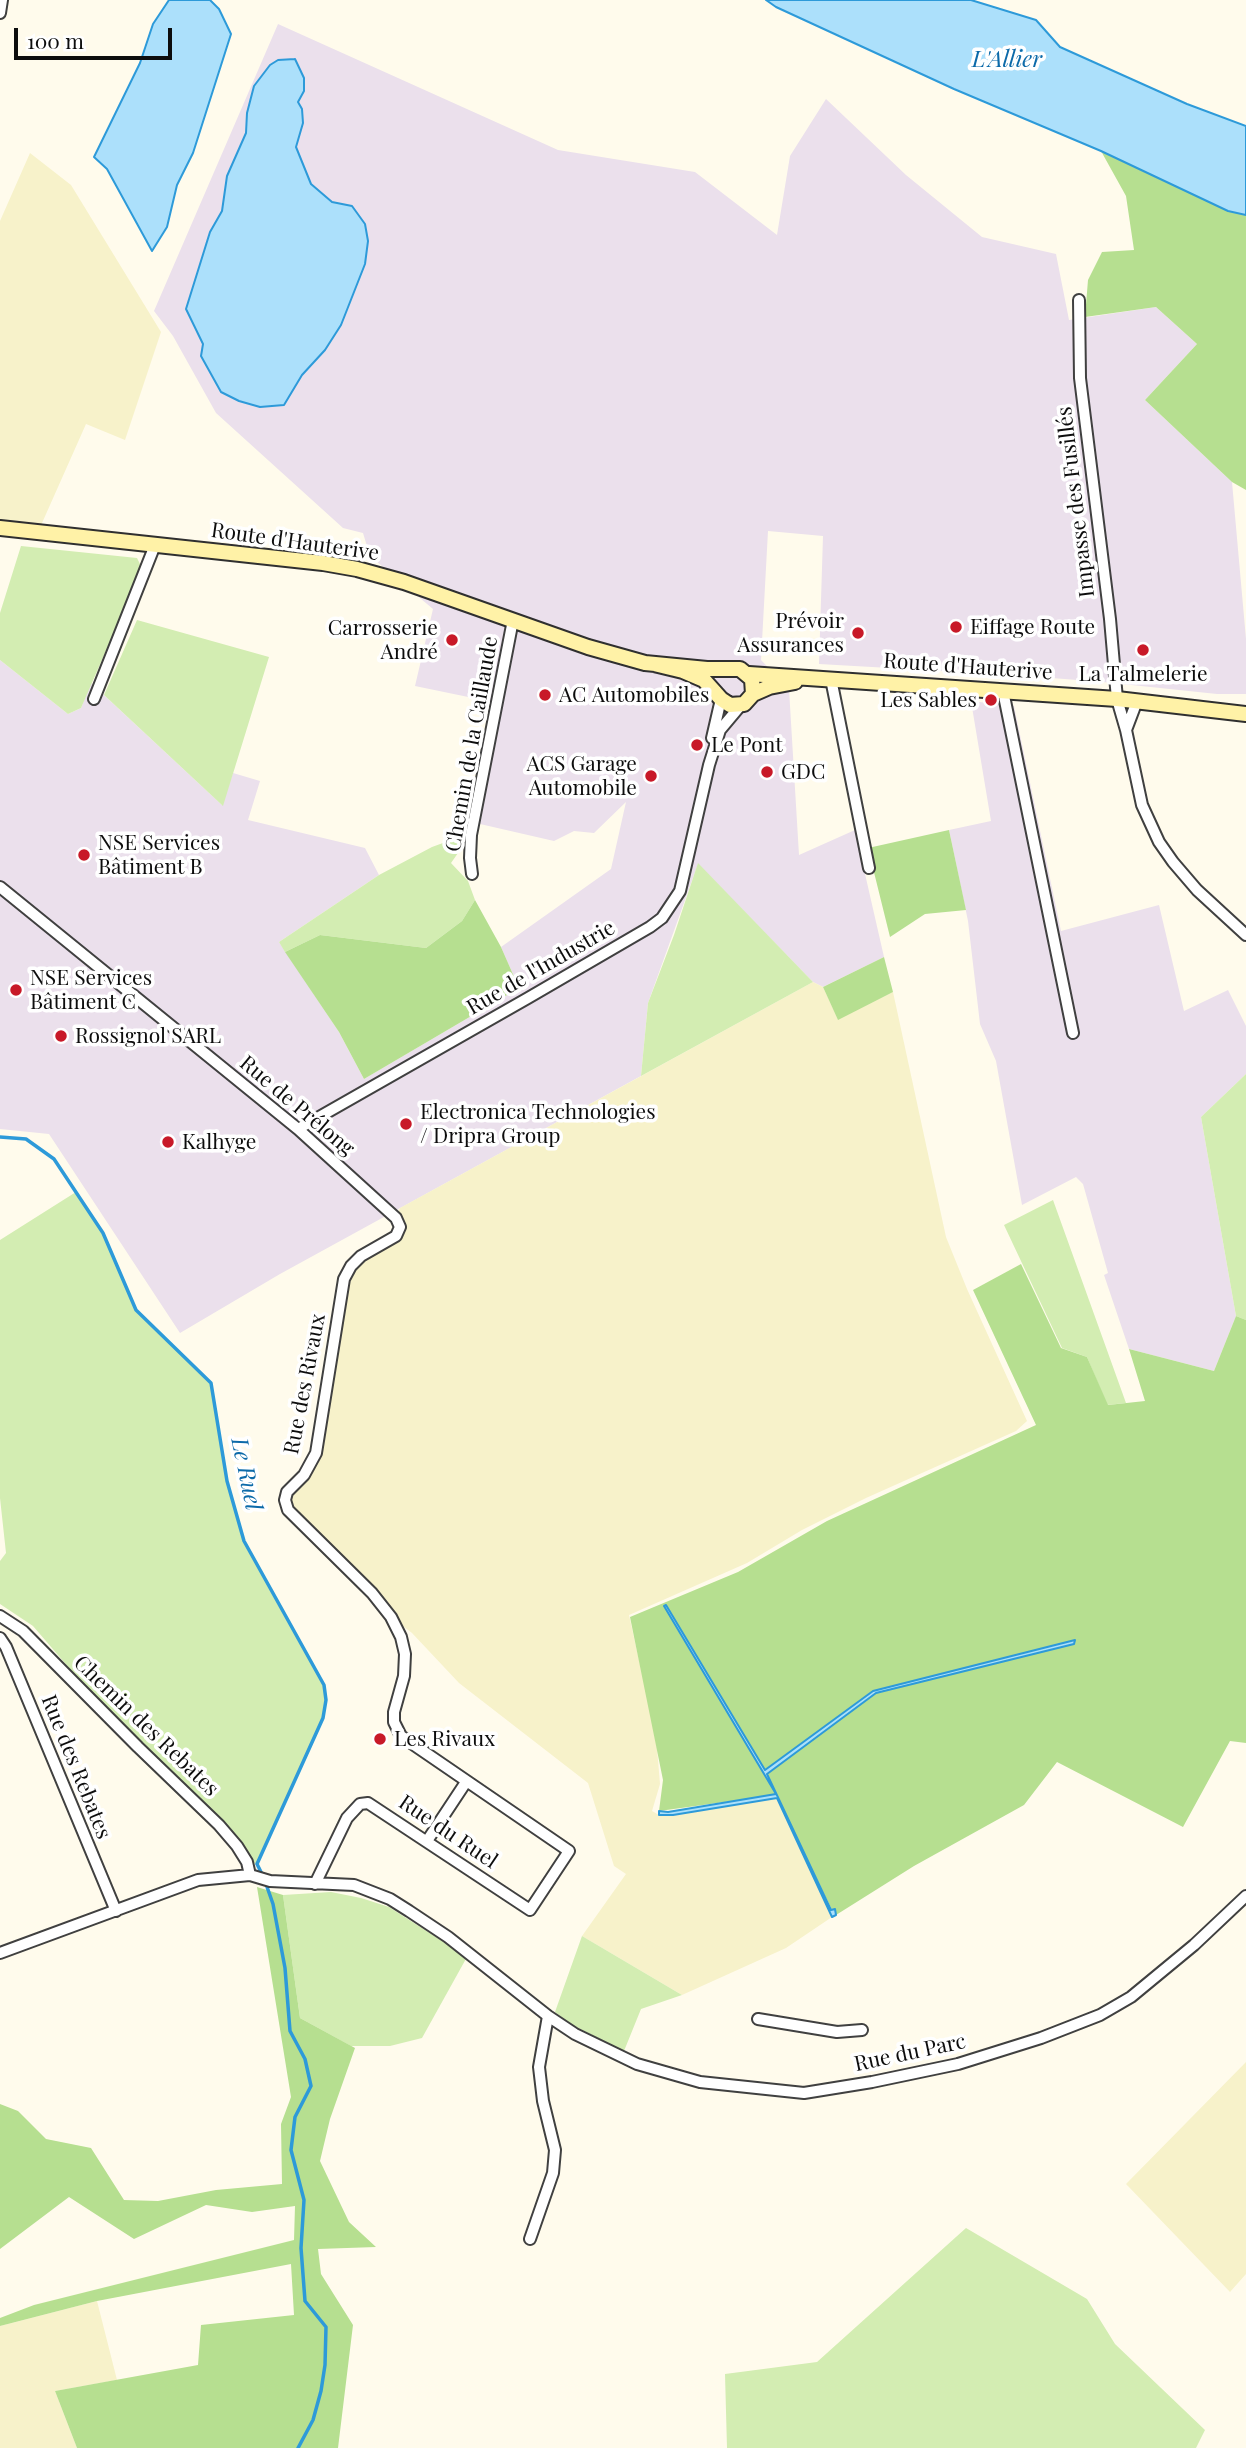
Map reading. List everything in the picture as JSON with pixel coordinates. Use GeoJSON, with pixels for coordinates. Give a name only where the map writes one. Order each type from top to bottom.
{"type":"FeatureCollection","features":[{"type":"Feature","properties":{"kind":"main road","name":"Route d'Hauterive"},"geometry":{"type":"LineString","coordinates":[[0,528],[358,569],[404,582],[597,650],[683,671],[704,680],[719,696]]}},
{"type":"Feature","properties":{"kind":"main road","name":"Route d'Hauterive"},"geometry":{"type":"LineString","coordinates":[[654,664],[730,669]]}},
{"type":"Feature","properties":{"kind":"main road"},"geometry":{"type":"LineString","coordinates":[[730,669],[740,669],[750,674],[754,684],[753,694],[747,702],[730,705],[719,696],[716,687],[720,676],[730,669]]}},
{"type":"Feature","properties":{"kind":"main road","name":"Route d'Hauterive"},"geometry":{"type":"LineString","coordinates":[[750,674],[1117,699],[1246,714]]}},
{"type":"Feature","properties":{"kind":"main road","name":"Route d'Hauterive"},"geometry":{"type":"LineString","coordinates":[[753,694],[769,687],[824,678]]}},
{"type":"Feature","properties":{"kind":"street"},"geometry":{"type":"LineString","coordinates":[[0,13],[2,0]]}},
{"type":"Feature","properties":{"kind":"street","name":"Impasse des Fusillés"},"geometry":{"type":"LineString","coordinates":[[1079,300],[1080,378],[1110,619],[1117,699],[1142,805],[1159,842],[1197,890],[1246,935]]}},
{"type":"Feature","properties":{"kind":"street"},"geometry":{"type":"LineString","coordinates":[[94,698],[155,545]]}},
{"type":"Feature","properties":{"kind":"street","name":"Chemin de la Caillaude"},"geometry":{"type":"LineString","coordinates":[[472,874],[471,835],[513,620]]}},
{"type":"Feature","properties":{"kind":"street"},"geometry":{"type":"LineString","coordinates":[[824,678],[869,868]]}},
{"type":"Feature","properties":{"kind":"street"},"geometry":{"type":"LineString","coordinates":[[1003,691],[1073,1033]]}},
{"type":"Feature","properties":{"kind":"street","name":"Rue de l'Industrie"},"geometry":{"type":"LineString","coordinates":[[709,765],[719,696]]}},
{"type":"Feature","properties":{"kind":"street"},"geometry":{"type":"LineString","coordinates":[[1126,730],[1137,701]]}},
{"type":"Feature","properties":{"kind":"street","name":"Rue de l'Industrie"},"geometry":{"type":"LineString","coordinates":[[298,1129],[662,918],[680,891],[709,765],[720,730],[741,705]]}},
{"type":"Feature","properties":{"kind":"street","name":"Rue de Prélong"},"geometry":{"type":"LineString","coordinates":[[0,887],[298,1129],[396,1218],[400,1227]]}},
{"type":"Feature","properties":{"kind":"street","name":"Rue des Rivaux"},"geometry":{"type":"LineString","coordinates":[[400,1227],[397,1236],[361,1256],[344,1279],[316,1454],[304,1475],[287,1493],[285,1500],[290,1513],[372,1593],[391,1617],[405,1654],[404,1676],[394,1712],[401,1736],[569,1851]]}},
{"type":"Feature","properties":{"kind":"street","name":"Chemin des Rebates"},"geometry":{"type":"LineString","coordinates":[[0,1616],[23,1632],[219,1825],[247,1862],[250,1875]]}},
{"type":"Feature","properties":{"kind":"street","name":"Rue des Rebates"},"geometry":{"type":"LineString","coordinates":[[0,1638],[116,1911]]}},
{"type":"Feature","properties":{"kind":"street"},"geometry":{"type":"LineString","coordinates":[[427,1841],[466,1782]]}},
{"type":"Feature","properties":{"kind":"street","name":"Rue du Ruel"},"geometry":{"type":"LineString","coordinates":[[315,1884],[347,1818],[360,1804],[374,1805],[530,1910],[569,1851]]}},
{"type":"Feature","properties":{"kind":"street"},"geometry":{"type":"LineString","coordinates":[[0,1953],[198,1880],[250,1875],[270,1881],[354,1885],[390,1899],[448,1937],[548,2016],[539,2067],[543,2101],[555,2150],[553,2173],[530,2239]]}},
{"type":"Feature","properties":{"kind":"street","name":"Rue du Parc"},"geometry":{"type":"LineString","coordinates":[[548,2016],[575,2034],[637,2064],[700,2082],[804,2092],[872,2082],[958,2064],[1041,2038],[1100,2015],[1131,1997],[1194,1945],[1246,1896]]}},
{"type":"Feature","properties":{"kind":"street"},"geometry":{"type":"LineString","coordinates":[[758,2019],[837,2032],[862,2030]]}},
{"type":"Feature","properties":{"kind":"shaded area"},"geometry":{"type":"Polygon","coordinates":[[[278,24],[558,150],[695,172],[777,235],[790,156],[826,99],[906,175],[982,237],[1056,254],[1069,320],[1156,307],[1197,344],[1145,400],[1232,482],[1246,639],[1246,694],[1217,694],[1013,675],[819,664],[823,536],[768,531],[761,660],[789,689],[799,855],[855,830],[884,957],[823,987],[813,982],[698,864],[648,1003],[641,1076],[280,1274],[180,1333],[49,1134],[0,1129],[0,660],[68,714],[81,708],[91,683],[222,805],[233,773],[260,781],[248,820],[365,848],[379,875],[279,942],[339,1032],[364,1079],[519,988],[501,947],[611,869],[626,802],[594,833],[574,831],[554,841],[480,824],[502,704],[415,686],[433,609],[370,556],[363,533],[343,528],[216,413],[173,336],[154,311],[278,24]]]}},
{"type":"Feature","properties":{"kind":"shaded area"},"geometry":{"type":"Polygon","coordinates":[[[30,153],[71,185],[161,332],[125,440],[86,424],[38,532],[0,528],[0,221],[30,153]]]}},
{"type":"Feature","properties":{"kind":"shaded area"},"geometry":{"type":"Polygon","coordinates":[[[971,701],[1014,706],[1061,931],[1159,905],[1184,1011],[1228,990],[1246,1026],[1246,1074],[1201,1117],[1236,1316],[1214,1371],[1129,1349],[1104,1275],[1108,1273],[1083,1184],[1076,1177],[1022,1205],[996,1061],[980,1024],[968,921],[949,830],[991,821],[971,701]]]}},
{"type":"Feature","properties":{"kind":"shaded area"},"geometry":{"type":"Polygon","coordinates":[[[813,982],[823,987],[838,1019],[893,992],[946,1237],[1027,1421],[1016,1431],[866,1498],[802,1530],[747,1563],[629,1615],[656,1736],[660,1784],[652,1811],[659,1815],[673,1815],[777,1797],[832,1917],[786,1948],[682,1995],[582,1936],[626,1874],[614,1866],[588,1783],[459,1683],[290,1513],[287,1492],[311,1465],[351,1266],[396,1236],[396,1218],[400,1208],[813,982]]]}},
{"type":"Feature","properties":{"kind":"shaded area"},"geometry":{"type":"Polygon","coordinates":[[[1246,2062],[1246,2274],[1230,2292],[1126,2184],[1246,2062]]]}},
{"type":"Feature","properties":{"kind":"shaded area"},"geometry":{"type":"Polygon","coordinates":[[[97,2301],[117,2380],[55,2391],[77,2448],[0,2448],[0,2326],[97,2301]]]}},
{"type":"Feature","properties":{"kind":"green space"},"geometry":{"type":"Polygon","coordinates":[[[1101,151],[1228,211],[1246,215],[1246,490],[1232,482],[1145,400],[1197,344],[1156,307],[1085,317],[1088,280],[1102,252],[1134,250],[1126,196],[1101,151]]]}},
{"type":"Feature","properties":{"kind":"green space"},"geometry":{"type":"Polygon","coordinates":[[[21,546],[137,558],[142,568],[81,708],[68,714],[0,660],[0,613],[21,546]]]}},
{"type":"Feature","properties":{"kind":"green space"},"geometry":{"type":"Polygon","coordinates":[[[137,620],[269,657],[223,806],[104,695],[137,620]]]}},
{"type":"Feature","properties":{"kind":"green space"},"geometry":{"type":"Polygon","coordinates":[[[949,830],[966,910],[925,914],[890,937],[868,848],[949,830]]]}},
{"type":"Feature","properties":{"kind":"green space"},"geometry":{"type":"Polygon","coordinates":[[[462,836],[458,853],[451,863],[468,881],[475,900],[462,921],[426,948],[320,935],[285,952],[279,942],[379,875],[432,847],[462,836]]]}},
{"type":"Feature","properties":{"kind":"green space"},"geometry":{"type":"Polygon","coordinates":[[[698,863],[813,982],[641,1076],[648,1003],[698,863]]]}},
{"type":"Feature","properties":{"kind":"green space"},"geometry":{"type":"Polygon","coordinates":[[[475,900],[501,947],[519,988],[364,1079],[339,1032],[285,952],[320,935],[426,948],[462,921],[475,900]]]}},
{"type":"Feature","properties":{"kind":"green space"},"geometry":{"type":"Polygon","coordinates":[[[884,957],[893,992],[838,1020],[823,987],[884,957]]]}},
{"type":"Feature","properties":{"kind":"green space"},"geometry":{"type":"Polygon","coordinates":[[[1246,1074],[1246,1320],[1236,1316],[1201,1117],[1246,1074]]]}},
{"type":"Feature","properties":{"kind":"green space"},"geometry":{"type":"Polygon","coordinates":[[[76,1192],[103,1233],[136,1310],[211,1383],[227,1481],[244,1541],[324,1685],[326,1700],[323,1718],[257,1864],[247,1862],[107,1712],[33,1626],[0,1604],[0,1561],[6,1553],[0,1498],[0,1240],[76,1192]]]}},
{"type":"Feature","properties":{"kind":"green space"},"geometry":{"type":"Polygon","coordinates":[[[1053,1200],[1126,1403],[1107,1405],[1087,1357],[1062,1348],[1004,1225],[1053,1200]]]}},
{"type":"Feature","properties":{"kind":"green space"},"geometry":{"type":"Polygon","coordinates":[[[1021,1264],[1061,1348],[1087,1357],[1108,1405],[1145,1401],[1129,1349],[1214,1371],[1236,1316],[1246,1320],[1246,1743],[1230,1741],[1183,1827],[1057,1762],[1024,1805],[914,1866],[836,1915],[776,1795],[659,1811],[663,1780],[630,1617],[738,1572],[827,1521],[1036,1425],[973,1290],[1021,1264]]]}},
{"type":"Feature","properties":{"kind":"green space"},"geometry":{"type":"Polygon","coordinates":[[[257,1887],[283,1895],[300,2018],[355,2048],[330,2119],[320,2161],[349,2222],[376,2247],[318,2249],[321,2274],[353,2325],[338,2448],[77,2448],[55,2391],[198,2365],[201,2325],[294,2315],[291,2264],[97,2301],[0,2326],[0,2318],[34,2305],[294,2240],[295,2206],[252,2212],[206,2205],[134,2239],[69,2197],[0,2249],[0,2104],[18,2111],[46,2139],[91,2148],[124,2200],[158,2201],[216,2190],[282,2184],[281,2124],[291,2097],[257,1887]]]}},
{"type":"Feature","properties":{"kind":"green space"},"geometry":{"type":"Polygon","coordinates":[[[331,1892],[389,1907],[467,1957],[422,2038],[390,2046],[351,2046],[300,2018],[283,1895],[331,1892]]]}},
{"type":"Feature","properties":{"kind":"green space"},"geometry":{"type":"Polygon","coordinates":[[[582,1936],[682,1995],[641,2009],[624,2051],[570,2024],[555,2012],[582,1936]]]}},
{"type":"Feature","properties":{"kind":"green space"},"geometry":{"type":"Polygon","coordinates":[[[966,2228],[1087,2299],[1115,2344],[1205,2430],[1196,2448],[727,2448],[725,2374],[817,2362],[966,2228]]]}},
{"type":"Feature","properties":{"kind":"water"},"geometry":{"type":"Polygon","coordinates":[[[169,0],[210,0],[219,9],[231,34],[193,153],[177,185],[167,227],[152,251],[107,169],[94,157],[140,63],[153,24],[169,0]]]}},
{"type":"Feature","properties":{"kind":"water","name":"L'Allier"},"geometry":{"type":"Polygon","coordinates":[[[766,0],[971,0],[1036,20],[1060,47],[1187,104],[1246,126],[1246,215],[1228,211],[1101,151],[954,89],[766,0]]]}},
{"type":"Feature","properties":{"kind":"water"},"geometry":{"type":"Polygon","coordinates":[[[295,59],[304,78],[304,91],[298,102],[302,109],[303,123],[296,147],[311,184],[332,202],[352,206],[365,224],[368,241],[365,264],[341,325],[325,350],[302,375],[284,405],[260,407],[221,392],[201,356],[203,344],[186,309],[210,232],[222,211],[227,176],[246,133],[247,113],[254,86],[270,65],[278,60],[295,59]]]}},
{"type":"Feature","properties":{"kind":"water"},"geometry":{"type":"Polygon","coordinates":[[[666,1605],[765,1770],[873,1691],[1075,1640],[1074,1644],[876,1693],[767,1774],[831,1910],[835,1909],[836,1915],[832,1917],[777,1798],[659,1815],[659,1811],[668,1812],[776,1794],[664,1606],[666,1605]]]}},
{"type":"Feature","properties":{"kind":"waterway","name":"Le Ruel"},"geometry":{"type":"LineString","coordinates":[[0,1137],[26,1139],[54,1159],[103,1233],[136,1310],[211,1383],[227,1481],[244,1541],[324,1685],[326,1700],[323,1718],[257,1864],[262,1874]]}},
{"type":"Feature","properties":{"kind":"waterway","name":"Le Ruel"},"geometry":{"type":"LineString","coordinates":[[266,1884],[273,1904],[285,1968],[290,2031],[305,2059],[311,2086],[295,2117],[291,2150],[304,2200],[301,2248],[305,2301],[326,2327],[321,2391],[313,2420],[298,2448]]}},
{"type":"Feature","properties":{"kind":"place","name":"Eiffage Route"},"geometry":{"type":"Point","coordinates":[956,627]}},
{"type":"Feature","properties":{"kind":"place","name":"Prévoir Assurances"},"geometry":{"type":"Point","coordinates":[858,633]}},
{"type":"Feature","properties":{"kind":"place","name":"Carrosserie André"},"geometry":{"type":"Point","coordinates":[452,640]}},
{"type":"Feature","properties":{"kind":"place","name":"La Talmelerie"},"geometry":{"type":"Point","coordinates":[1143,650]}},
{"type":"Feature","properties":{"kind":"place","name":"AC Automobiles"},"geometry":{"type":"Point","coordinates":[545,695]}},
{"type":"Feature","properties":{"kind":"place","name":"Les Sables"},"geometry":{"type":"Point","coordinates":[991,700]}},
{"type":"Feature","properties":{"kind":"place","name":"Le Pont"},"geometry":{"type":"Point","coordinates":[697,745]}},
{"type":"Feature","properties":{"kind":"place","name":"GDC"},"geometry":{"type":"Point","coordinates":[767,772]}},
{"type":"Feature","properties":{"kind":"place","name":"ACS Garage Automobile"},"geometry":{"type":"Point","coordinates":[651,776]}},
{"type":"Feature","properties":{"kind":"place","name":"NSE Services Bâtiment B"},"geometry":{"type":"Point","coordinates":[84,855]}},
{"type":"Feature","properties":{"kind":"place","name":"NSE Services Bâtiment C"},"geometry":{"type":"Point","coordinates":[16,990]}},
{"type":"Feature","properties":{"kind":"place","name":"Rossignol SARL"},"geometry":{"type":"Point","coordinates":[61,1036]}},
{"type":"Feature","properties":{"kind":"place","name":"Electronica Technologies / Dripra Group"},"geometry":{"type":"Point","coordinates":[406,1124]}},
{"type":"Feature","properties":{"kind":"place","name":"Kalhyge"},"geometry":{"type":"Point","coordinates":[168,1142]}},
{"type":"Feature","properties":{"kind":"place","name":"Les Rivaux"},"geometry":{"type":"Point","coordinates":[380,1739]}}]}
